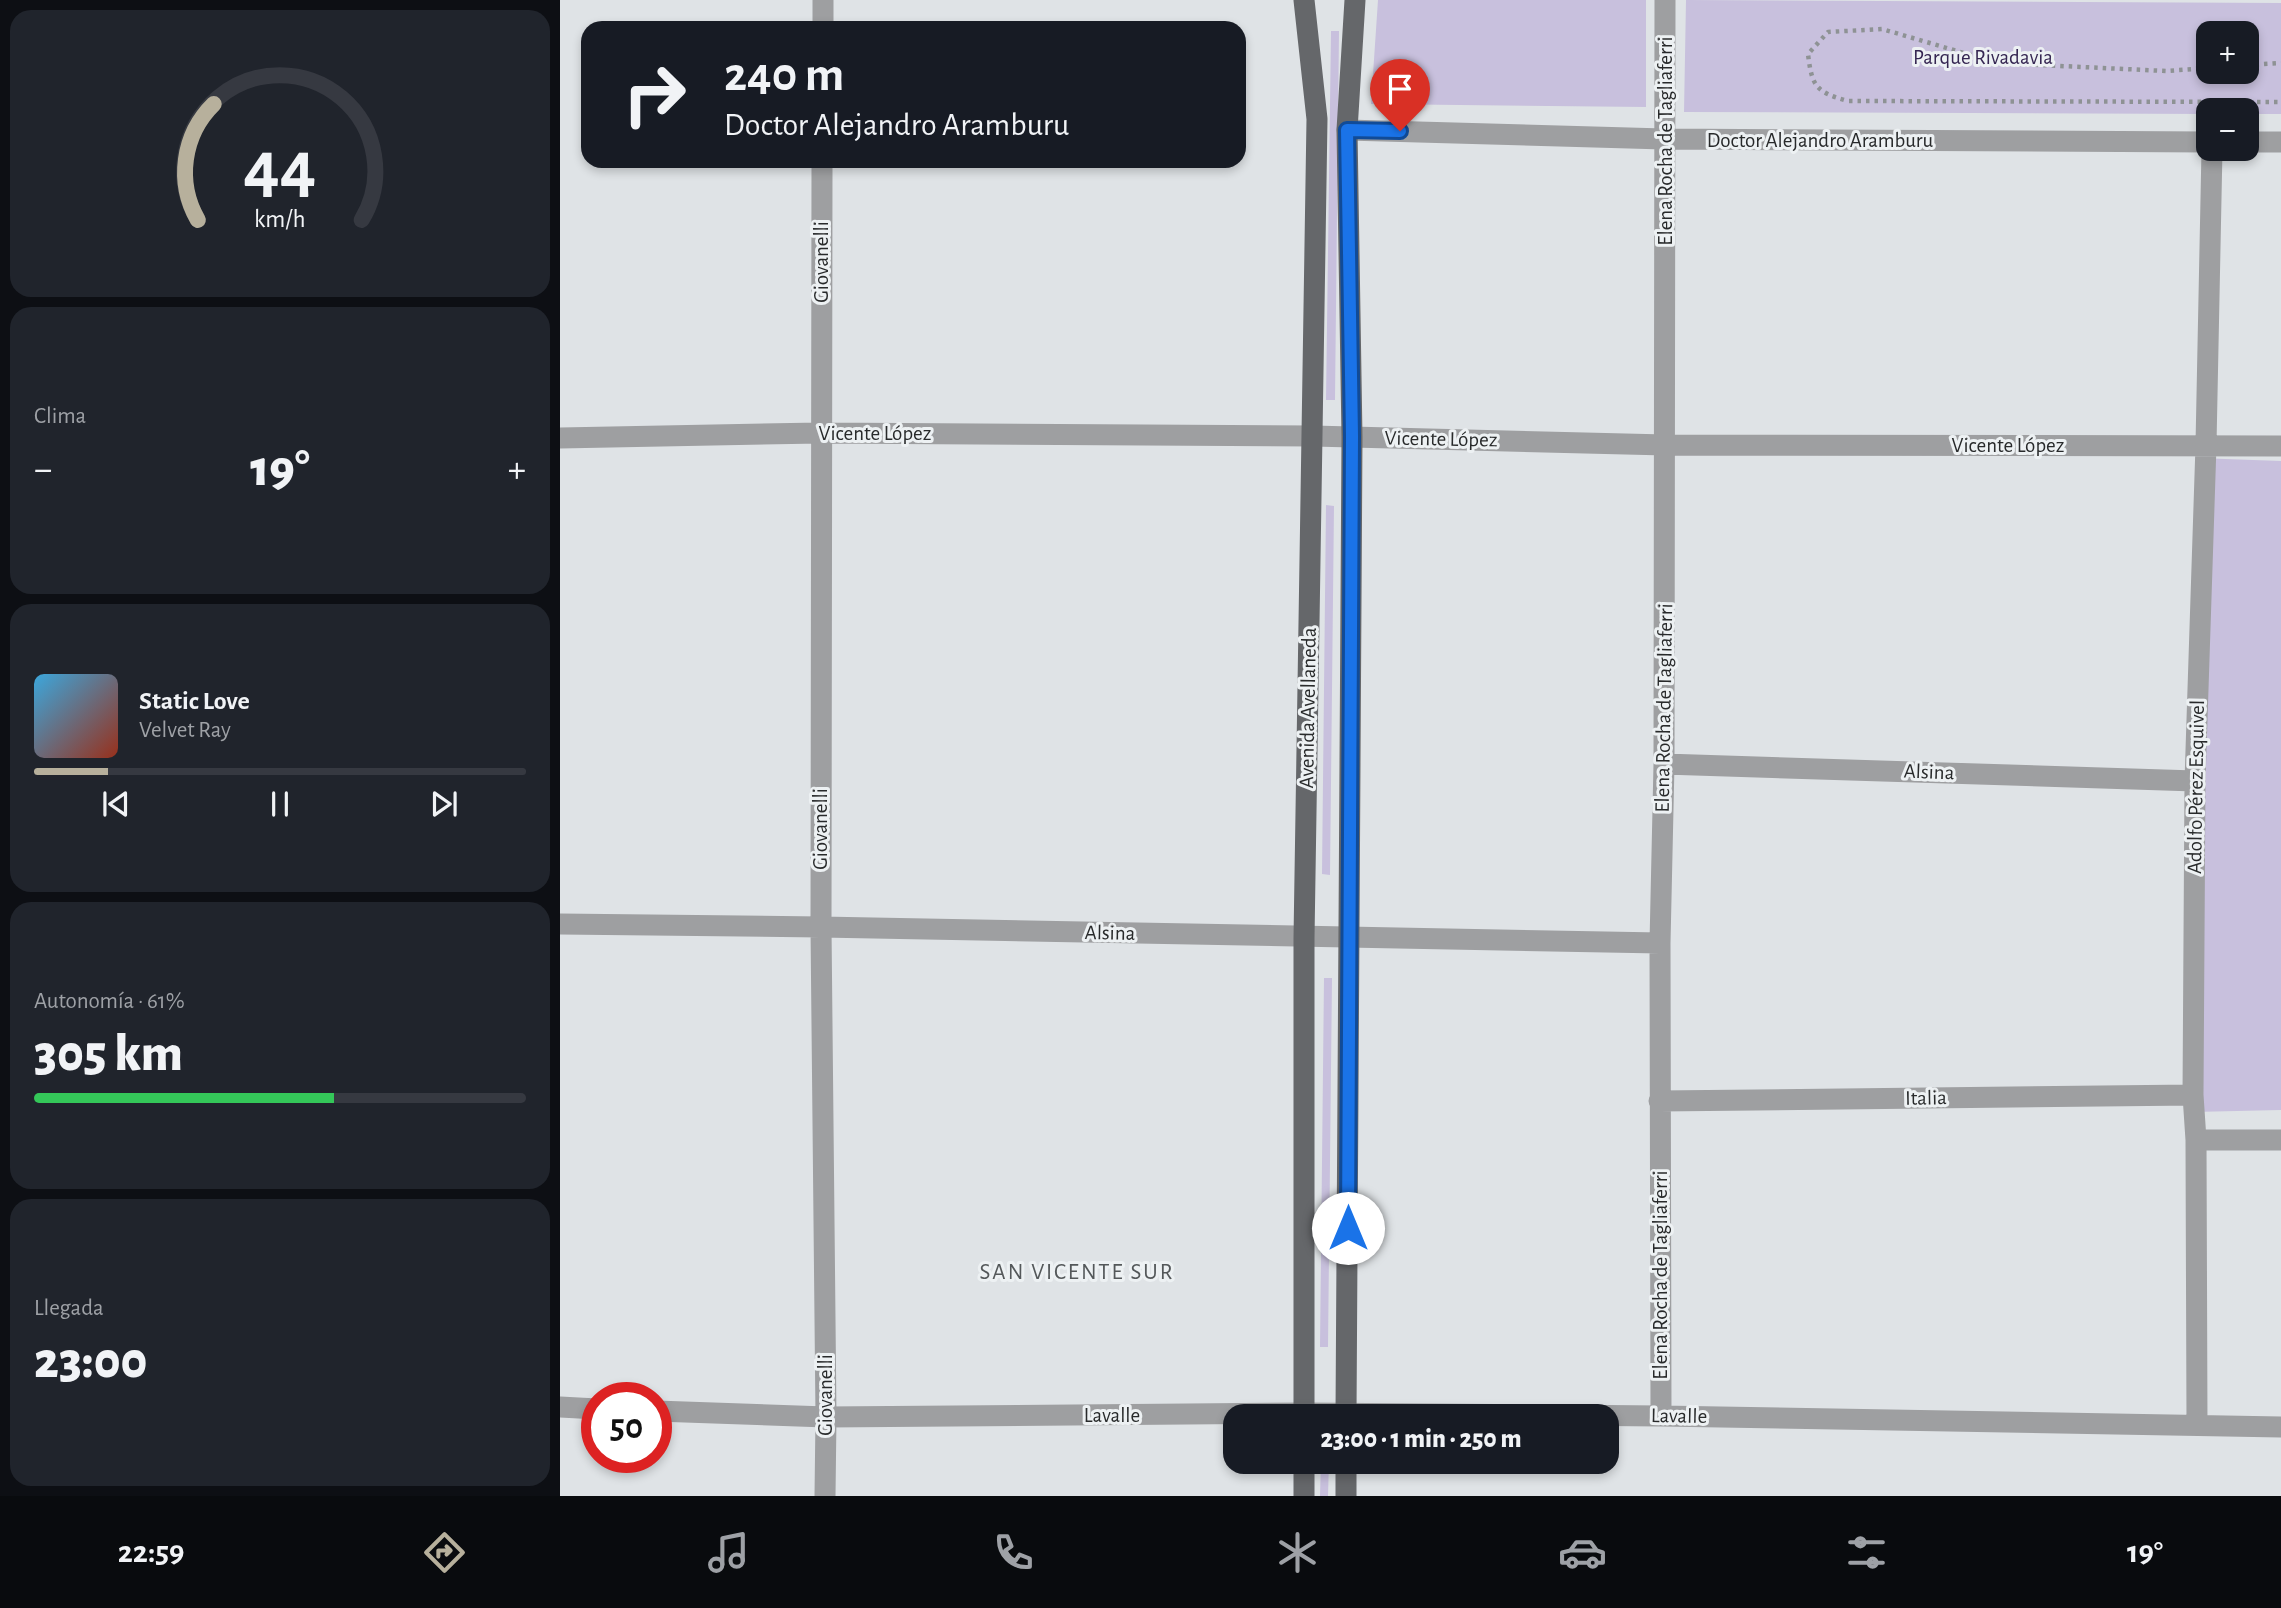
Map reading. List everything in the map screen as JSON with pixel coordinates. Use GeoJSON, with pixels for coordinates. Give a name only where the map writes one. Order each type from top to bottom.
{"type":"FeatureCollection","features":[{"type":"Feature","properties":{"kind":"main road","name":"Avenida Avellaneda"},"geometry":{"type":"LineString","coordinates":[[1304,0],[1317,119],[1304,937],[1304,1404]]}},
{"type":"Feature","properties":{"kind":"main road","name":"Avenida Avellaneda"},"geometry":{"type":"LineString","coordinates":[[1346,1404],[1352,436],[1347,130],[1355,0]]}},
{"type":"Feature","properties":{"kind":"main road"},"geometry":{"type":"LineString","coordinates":[[1304,1474],[1304,1496]]}},
{"type":"Feature","properties":{"kind":"main road"},"geometry":{"type":"LineString","coordinates":[[1346,1474],[1346,1496]]}},
{"type":"Feature","properties":{"kind":"street"},"geometry":{"type":"LineString","coordinates":[[823,0],[823,21]]}},
{"type":"Feature","properties":{"kind":"street","name":"Elena Rocha de Tagliaferri"},"geometry":{"type":"LineString","coordinates":[[1661,1416],[1659,1101],[1666,444],[1665,0]]}},
{"type":"Feature","properties":{"kind":"street","name":"Doctor Alejandro Aramburu"},"geometry":{"type":"LineString","coordinates":[[1347,130],[1664,139],[2196,142]]}},
{"type":"Feature","properties":{"kind":"street"},"geometry":{"type":"LineString","coordinates":[[2259,142],[2281,142]]}},
{"type":"Feature","properties":{"kind":"street","name":"Adolfo Pérez Esquivel"},"geometry":{"type":"LineString","coordinates":[[2197,1425],[2196,1140],[2193,1095],[2195,781],[2212,161]]}},
{"type":"Feature","properties":{"kind":"street","name":"Giovanelli"},"geometry":{"type":"LineString","coordinates":[[822,168],[821,927],[825,1496]]}},
{"type":"Feature","properties":{"kind":"street","name":"Vicente López"},"geometry":{"type":"LineString","coordinates":[[560,438],[820,433],[1352,436],[1666,444],[2281,446]]}},
{"type":"Feature","properties":{"kind":"street","name":"Alsina"},"geometry":{"type":"LineString","coordinates":[[1664,764],[2195,781]]}},
{"type":"Feature","properties":{"kind":"street","name":"Alsina"},"geometry":{"type":"LineString","coordinates":[[560,924],[1660,943]]}},
{"type":"Feature","properties":{"kind":"street","name":"Italia"},"geometry":{"type":"LineString","coordinates":[[1659,1101],[2193,1095]]}},
{"type":"Feature","properties":{"kind":"street"},"geometry":{"type":"LineString","coordinates":[[2196,1140],[2281,1140]]}},
{"type":"Feature","properties":{"kind":"street"},"geometry":{"type":"LineString","coordinates":[[560,1407],[581,1408]]}},
{"type":"Feature","properties":{"kind":"street","name":"Lavalle"},"geometry":{"type":"LineString","coordinates":[[672,1412],[826,1417],[1223,1415]]}},
{"type":"Feature","properties":{"kind":"street","name":"Lavalle"},"geometry":{"type":"LineString","coordinates":[[1619,1416],[2281,1427]]}},
{"type":"Feature","properties":{"kind":"path"},"geometry":{"type":"LineString","coordinates":[[2196,69],[2166,71],[1998,63],[1882,29],[1828,32],[1808,54],[1811,80],[1828,95],[1848,101],[2281,102]]}},
{"type":"Feature","properties":{"kind":"path"},"geometry":{"type":"LineString","coordinates":[[2259,64],[2281,62]]}},
{"type":"Feature","properties":{"kind":"green space"},"geometry":{"type":"Polygon","coordinates":[[[1378,0],[1646,0],[1646,107],[1371,104],[1378,0]]]}},
{"type":"Feature","properties":{"kind":"green space","name":"Parque Rivadavia"},"geometry":{"type":"Polygon","coordinates":[[[1686,0],[2281,3],[2281,114],[2259,114],[2259,98],[2196,98],[2196,114],[1684,112],[1686,0]]]}},
{"type":"Feature","properties":{"kind":"green space"},"geometry":{"type":"Polygon","coordinates":[[[1331,31],[1339,31],[1335,400],[1326,400],[1331,31]]]}},
{"type":"Feature","properties":{"kind":"green space"},"geometry":{"type":"Polygon","coordinates":[[[2197,458],[2281,461],[2281,1110],[2193,1112],[2197,458]]]}},
{"type":"Feature","properties":{"kind":"green space"},"geometry":{"type":"Polygon","coordinates":[[[1326,505],[1334,506],[1330,875],[1322,874],[1326,505]]]}},
{"type":"Feature","properties":{"kind":"green space"},"geometry":{"type":"Polygon","coordinates":[[[1324,978],[1332,978],[1328,1347],[1320,1347],[1324,978]]]}},
{"type":"Feature","properties":{"kind":"green space"},"geometry":{"type":"Polygon","coordinates":[[[1321,1474],[1329,1474],[1328,1496],[1320,1496],[1321,1474]]]}},
{"type":"Feature","properties":{"kind":"district","name":"SAN VICENTE SUR"},"geometry":{"type":"Point","coordinates":[1077,1272]}},
{"type":"Feature","properties":{"kind":"route"},"geometry":{"type":"LineString","coordinates":[[1348,1228],[1352,436],[1347,130],[1400,131]]}}]}
